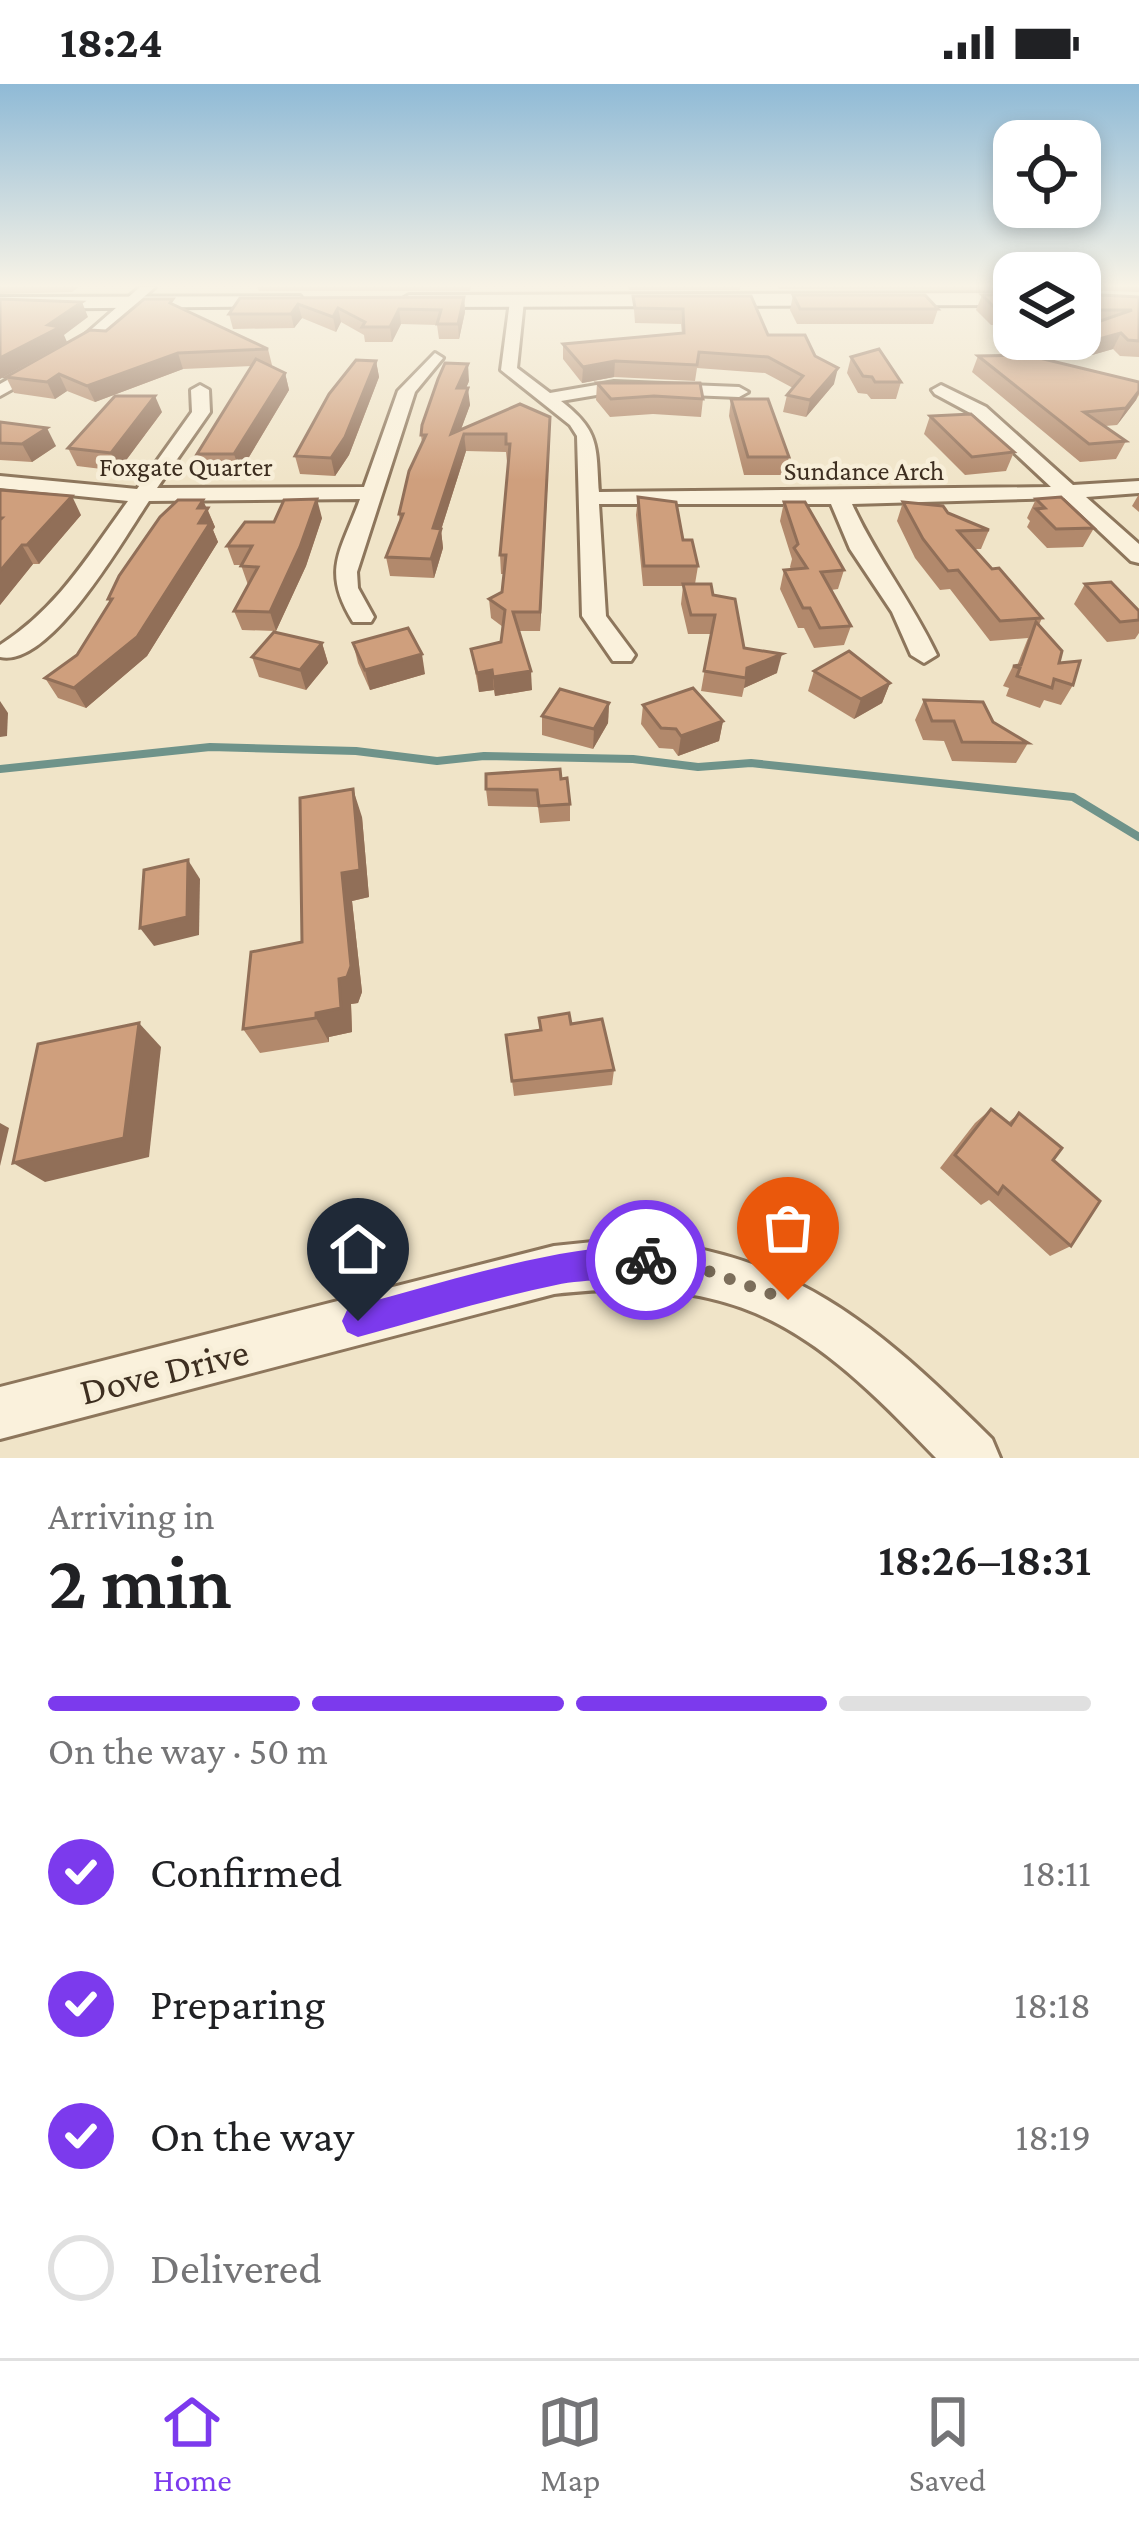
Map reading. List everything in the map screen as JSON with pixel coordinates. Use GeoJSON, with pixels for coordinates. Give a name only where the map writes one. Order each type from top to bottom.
{"type":"FeatureCollection","features":[{"type":"Feature","properties":{"kind":"street"},"geometry":{"type":"LineString","coordinates":[[0,391],[70,351]]}},
{"type":"Feature","properties":{"kind":"street"},"geometry":{"type":"LineString","coordinates":[[511,351],[509,370],[577,422],[586,436],[594,616],[622,655]]}},
{"type":"Feature","properties":{"kind":"street"},"geometry":{"type":"LineString","coordinates":[[362,616],[346,588],[345,572],[407,391],[435,358]]}},
{"type":"Feature","properties":{"kind":"street"},"geometry":{"type":"LineString","coordinates":[[546,399],[614,387],[739,392]]}},
{"type":"Feature","properties":{"kind":"street"},"geometry":{"type":"LineString","coordinates":[[9,651],[44,628],[64,607],[201,412],[200,390]]}},
{"type":"Feature","properties":{"kind":"street"},"geometry":{"type":"LineString","coordinates":[[941,391],[980,411],[1139,556]]}},
{"type":"Feature","properties":{"kind":"street","name":"Foxgate Quarter"},"geometry":{"type":"LineString","coordinates":[[0,482],[89,494],[372,493]]}},
{"type":"Feature","properties":{"kind":"street","name":"Sundance Arch"},"geometry":{"type":"LineString","coordinates":[[590,498],[992,497],[1139,487]]}},
{"type":"Feature","properties":{"kind":"street"},"geometry":{"type":"LineString","coordinates":[[839,498],[861,549],[904,613],[924,656]]}},
{"type":"Feature","properties":{"kind":"street","name":"Dove Drive"},"geometry":{"type":"LineString","coordinates":[[0,1413],[554,1270],[600,1261],[646,1260],[694,1266],[740,1279],[840,1332],[905,1386],[973,1458]]}},
{"type":"Feature","properties":{"kind":"building"},"geometry":{"type":"Polygon","coordinates":[[[52,351],[220,351],[178,353],[87,386],[59,374],[47,382],[6,377],[52,351]]]}},
{"type":"Feature","properties":{"kind":"building"},"geometry":{"type":"Polygon","coordinates":[[[569,351],[813,351],[838,368],[810,400],[787,395],[803,376],[768,357],[699,352],[697,365],[615,361],[583,367],[569,351]]]}},
{"type":"Feature","properties":{"kind":"building"},"geometry":{"type":"Polygon","coordinates":[[[880,351],[901,382],[875,382],[863,376],[851,357],[880,351]]]}},
{"type":"Feature","properties":{"kind":"building"},"geometry":{"type":"Polygon","coordinates":[[[978,356],[1048,360],[1139,382],[1139,391],[1126,408],[1084,412],[1126,441],[1089,444],[978,356]]]}},
{"type":"Feature","properties":{"kind":"building"},"geometry":{"type":"Polygon","coordinates":[[[256,359],[285,373],[234,454],[197,454],[256,359]]]}},
{"type":"Feature","properties":{"kind":"building"},"geometry":{"type":"Polygon","coordinates":[[[356,360],[376,361],[345,437],[331,458],[295,456],[329,394],[356,360]]]}},
{"type":"Feature","properties":{"kind":"building"},"geometry":{"type":"Polygon","coordinates":[[[445,363],[468,364],[457,388],[468,388],[451,434],[520,404],[550,417],[540,612],[513,612],[531,671],[493,677],[492,670],[477,673],[471,649],[501,642],[505,610],[489,599],[502,592],[506,555],[500,555],[510,444],[506,444],[506,434],[464,434],[433,528],[441,529],[431,559],[386,557],[403,514],[399,514],[409,471],[426,435],[421,435],[422,425],[445,363]]]}},
{"type":"Feature","properties":{"kind":"building"},"geometry":{"type":"Polygon","coordinates":[[[597,383],[700,383],[703,399],[611,399],[597,383]]]}},
{"type":"Feature","properties":{"kind":"building"},"geometry":{"type":"Polygon","coordinates":[[[115,396],[155,396],[111,453],[68,448],[115,396]]]}},
{"type":"Feature","properties":{"kind":"building"},"geometry":{"type":"Polygon","coordinates":[[[731,399],[768,399],[789,457],[748,457],[731,399]]]}},
{"type":"Feature","properties":{"kind":"building"},"geometry":{"type":"Polygon","coordinates":[[[971,414],[1014,452],[972,457],[930,416],[971,414]]]}},
{"type":"Feature","properties":{"kind":"building"},"geometry":{"type":"Polygon","coordinates":[[[0,422],[47,428],[22,444],[0,443],[0,422]]]}},
{"type":"Feature","properties":{"kind":"building"},"geometry":{"type":"Polygon","coordinates":[[[0,490],[72,496],[0,571],[2,518],[0,490]]]}},
{"type":"Feature","properties":{"kind":"building"},"geometry":{"type":"Polygon","coordinates":[[[638,497],[676,502],[683,540],[692,540],[698,566],[644,566],[638,497]]]}},
{"type":"Feature","properties":{"kind":"building"},"geometry":{"type":"Polygon","coordinates":[[[1061,497],[1094,528],[1056,529],[1036,509],[1045,508],[1036,499],[1061,497]]]}},
{"type":"Feature","properties":{"kind":"building"},"geometry":{"type":"Polygon","coordinates":[[[317,499],[270,612],[234,611],[258,567],[241,566],[252,546],[227,546],[245,522],[274,522],[284,500],[317,499]]]}},
{"type":"Feature","properties":{"kind":"building"},"geometry":{"type":"Polygon","coordinates":[[[178,500],[203,500],[198,508],[208,508],[199,523],[210,523],[137,637],[74,688],[45,678],[77,655],[112,599],[108,599],[119,576],[160,517],[178,500]]]}},
{"type":"Feature","properties":{"kind":"building"},"geometry":{"type":"Polygon","coordinates":[[[784,502],[805,502],[844,570],[821,572],[851,626],[820,628],[810,608],[803,608],[784,570],[807,568],[794,548],[798,544],[784,502]]]}},
{"type":"Feature","properties":{"kind":"building"},"geometry":{"type":"Polygon","coordinates":[[[903,502],[943,506],[948,513],[989,530],[958,531],[992,569],[999,568],[1042,618],[1000,621],[958,570],[948,571],[903,502]]]}},
{"type":"Feature","properties":{"kind":"building"},"geometry":{"type":"Polygon","coordinates":[[[1111,582],[1139,611],[1139,620],[1120,622],[1085,584],[1111,582]]]}},
{"type":"Feature","properties":{"kind":"building"},"geometry":{"type":"Polygon","coordinates":[[[683,584],[711,584],[713,595],[735,599],[744,648],[782,654],[747,668],[746,678],[704,671],[715,615],[691,615],[683,584]]]}},
{"type":"Feature","properties":{"kind":"building"},"geometry":{"type":"Polygon","coordinates":[[[1036,622],[1062,651],[1059,663],[1080,661],[1073,685],[1054,679],[1052,688],[1017,676],[1020,668],[1013,666],[1021,665],[1036,622]]]}},
{"type":"Feature","properties":{"kind":"building"},"geometry":{"type":"Polygon","coordinates":[[[408,628],[422,654],[365,670],[353,643],[408,628]]]}},
{"type":"Feature","properties":{"kind":"building"},"geometry":{"type":"Polygon","coordinates":[[[274,632],[322,643],[300,670],[252,657],[274,632]]]}},
{"type":"Feature","properties":{"kind":"building"},"geometry":{"type":"Polygon","coordinates":[[[849,651],[890,683],[861,699],[814,671],[849,651]]]}},
{"type":"Feature","properties":{"kind":"building"},"geometry":{"type":"Polygon","coordinates":[[[693,688],[723,721],[681,736],[676,729],[661,728],[643,705],[693,688]]]}},
{"type":"Feature","properties":{"kind":"building"},"geometry":{"type":"Polygon","coordinates":[[[560,689],[609,703],[594,729],[542,716],[560,689]]]}},
{"type":"Feature","properties":{"kind":"building"},"geometry":{"type":"Polygon","coordinates":[[[924,700],[983,702],[993,722],[1028,743],[962,742],[954,721],[932,721],[924,700]]]}},
{"type":"Feature","properties":{"kind":"building"},"geometry":{"type":"Polygon","coordinates":[[[560,769],[561,779],[567,778],[570,804],[539,806],[537,790],[486,789],[486,774],[560,769]]]}},
{"type":"Feature","properties":{"kind":"building"},"geometry":{"type":"Polygon","coordinates":[[[353,789],[360,870],[342,873],[351,966],[347,977],[339,979],[341,1008],[316,1013],[316,1018],[243,1029],[251,952],[302,942],[300,798],[353,789]]]}},
{"type":"Feature","properties":{"kind":"building"},"geometry":{"type":"Polygon","coordinates":[[[188,860],[187,917],[140,928],[144,870],[188,860]]]}},
{"type":"Feature","properties":{"kind":"building"},"geometry":{"type":"Polygon","coordinates":[[[569,1013],[571,1024],[602,1019],[614,1070],[512,1081],[506,1035],[541,1030],[539,1018],[569,1013]]]}},
{"type":"Feature","properties":{"kind":"building"},"geometry":{"type":"Polygon","coordinates":[[[139,1023],[124,1138],[13,1163],[38,1044],[139,1023]]]}},
{"type":"Feature","properties":{"kind":"building"},"geometry":{"type":"Polygon","coordinates":[[[991,1109],[1011,1125],[1019,1113],[1062,1148],[1053,1160],[1100,1201],[1071,1246],[1003,1186],[998,1194],[955,1155],[991,1109]]]}},
{"type":"Feature","properties":{"kind":"waterway"},"geometry":{"type":"LineString","coordinates":[[0,769],[210,747],[356,751],[437,761],[484,756],[633,759],[698,767],[751,763],[1073,797],[1139,837]]}},
{"type":"Feature","properties":{"kind":"way so far"},"geometry":{"type":"LineString","coordinates":[[646,1260],[694,1266],[788,1300]]}},
{"type":"Feature","properties":{"kind":"route"},"geometry":{"type":"LineString","coordinates":[[358,1321],[554,1270],[600,1261],[646,1260]]}}]}
